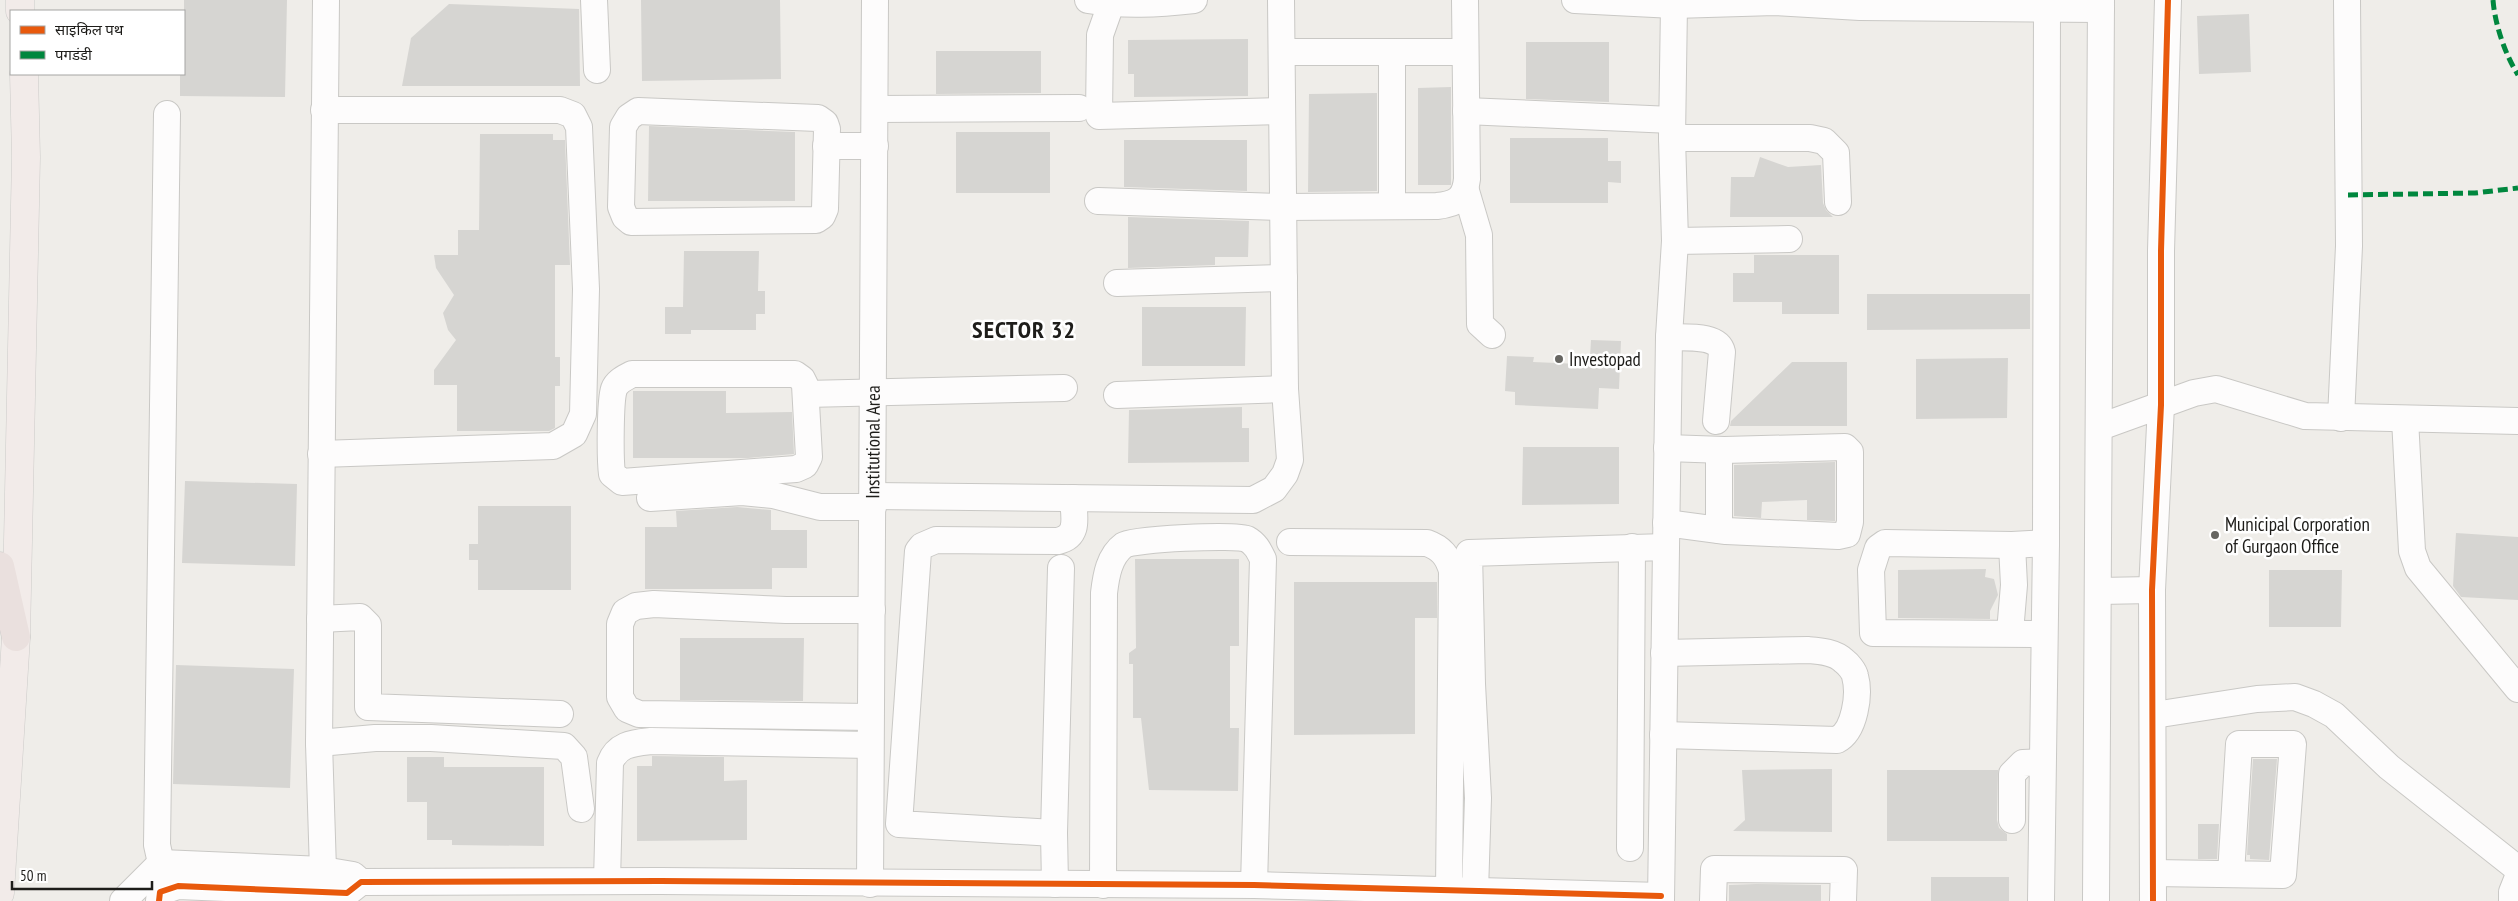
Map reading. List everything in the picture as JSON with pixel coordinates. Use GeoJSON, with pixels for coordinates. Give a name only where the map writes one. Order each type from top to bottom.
{"type":"FeatureCollection","features":[{"type":"Feature","properties":{"kind":"highway"},"geometry":{"type":"LineString","coordinates":[[0,566],[16,637]]}},
{"type":"Feature","properties":{"kind":"main road"},"geometry":{"type":"LineString","coordinates":[[4,890],[16,637],[26,156],[24,75]]}},
{"type":"Feature","properties":{"kind":"street"},"geometry":{"type":"LineString","coordinates":[[321,881],[319,743],[326,0]]}},
{"type":"Feature","properties":{"kind":"street"},"geometry":{"type":"LineString","coordinates":[[594,0],[597,70]]}},
{"type":"Feature","properties":{"kind":"street","name":"Institutional Area"},"geometry":{"type":"LineString","coordinates":[[870,884],[875,0]]}},
{"type":"Feature","properties":{"kind":"street"},"geometry":{"type":"LineString","coordinates":[[1194,0],[1156,4],[1100,2],[1099,116],[1282,111]]}},
{"type":"Feature","properties":{"kind":"street"},"geometry":{"type":"LineString","coordinates":[[650,498],[742,492],[773,495],[820,507],[873,502],[1073,498],[1253,500],[1274,489],[1285,474],[1290,460],[1285,389],[1281,0]]}},
{"type":"Feature","properties":{"kind":"street"},"geometry":{"type":"LineString","coordinates":[[1465,0],[1466,191],[1479,235],[1480,324],[1492,335]]}},
{"type":"Feature","properties":{"kind":"street"},"geometry":{"type":"LineString","coordinates":[[1575,0],[1674,5],[1775,1],[2101,4],[2096,901]]}},
{"type":"Feature","properties":{"kind":"street"},"geometry":{"type":"LineString","coordinates":[[2153,901],[2154,715],[2152,590],[2160,405],[2161,251],[2168,0]]}},
{"type":"Feature","properties":{"kind":"street"},"geometry":{"type":"LineString","coordinates":[[2340,418],[2349,246],[2347,0]]}},
{"type":"Feature","properties":{"kind":"street"},"geometry":{"type":"LineString","coordinates":[[2041,901],[2046,542],[2047,4]]}},
{"type":"Feature","properties":{"kind":"street"},"geometry":{"type":"LineString","coordinates":[[161,862],[321,881],[347,892],[361,882],[468,892],[607,881],[661,891],[727,891],[870,884],[909,892],[1055,884],[1103,885],[1153,893],[1254,885],[1419,895],[1449,890],[1661,898],[1669,337],[1674,241],[1672,129],[1674,5]]}},
{"type":"Feature","properties":{"kind":"street"},"geometry":{"type":"LineString","coordinates":[[1282,52],[1465,52]]}},
{"type":"Feature","properties":{"kind":"street"},"geometry":{"type":"LineString","coordinates":[[1392,52],[1392,206]]}},
{"type":"Feature","properties":{"kind":"street"},"geometry":{"type":"LineString","coordinates":[[875,109],[1078,108]]}},
{"type":"Feature","properties":{"kind":"street"},"geometry":{"type":"LineString","coordinates":[[321,454],[553,446],[574,434],[583,414],[586,290],[579,127],[573,115],[560,110],[324,110]]}},
{"type":"Feature","properties":{"kind":"street"},"geometry":{"type":"LineString","coordinates":[[638,111],[818,118],[825,123],[827,128],[826,146],[826,209],[822,216],[816,220],[632,222],[625,217],[621,208],[623,127],[629,116],[638,111]]}},
{"type":"Feature","properties":{"kind":"street"},"geometry":{"type":"LineString","coordinates":[[1466,111],[1672,129],[1810,138],[1824,141],[1836,153],[1838,202]]}},
{"type":"Feature","properties":{"kind":"street"},"geometry":{"type":"LineString","coordinates":[[159,896],[161,862],[157,845],[167,114]]}},
{"type":"Feature","properties":{"kind":"street"},"geometry":{"type":"LineString","coordinates":[[826,146],[875,146]]}},
{"type":"Feature","properties":{"kind":"street"},"geometry":{"type":"LineString","coordinates":[[1098,201],[1283,206],[1448,205],[1459,199],[1466,191]]}},
{"type":"Feature","properties":{"kind":"street"},"geometry":{"type":"LineString","coordinates":[[1674,241],[1788,239]]}},
{"type":"Feature","properties":{"kind":"street"},"geometry":{"type":"LineString","coordinates":[[1117,283],[1284,278]]}},
{"type":"Feature","properties":{"kind":"street"},"geometry":{"type":"LineString","coordinates":[[1669,337],[1714,340],[1720,345],[1722,352],[1716,421]]}},
{"type":"Feature","properties":{"kind":"street"},"geometry":{"type":"LineString","coordinates":[[632,374],[795,374],[802,379],[806,394],[809,457],[804,464],[796,469],[622,482],[612,474],[610,459],[614,389],[621,379],[632,374]]}},
{"type":"Feature","properties":{"kind":"street"},"geometry":{"type":"LineString","coordinates":[[806,394],[872,394],[1064,388]]}},
{"type":"Feature","properties":{"kind":"street"},"geometry":{"type":"LineString","coordinates":[[1117,395],[1285,389]]}},
{"type":"Feature","properties":{"kind":"street"},"geometry":{"type":"LineString","coordinates":[[2100,427],[2194,393],[2216,389],[2233,393],[2288,413],[2305,416],[2518,421]]}},
{"type":"Feature","properties":{"kind":"street"},"geometry":{"type":"LineString","coordinates":[[2405,419],[2412,551],[2418,568],[2518,689]]}},
{"type":"Feature","properties":{"kind":"street"},"geometry":{"type":"LineString","coordinates":[[1475,891],[1478,859],[1478,798],[1472,684],[1469,553],[1632,546],[1666,535],[1719,530],[1838,536],[1847,534],[1850,522],[1850,452],[1845,447],[1718,450],[1667,448]]}},
{"type":"Feature","properties":{"kind":"street"},"geometry":{"type":"LineString","coordinates":[[1718,450],[1719,530]]}},
{"type":"Feature","properties":{"kind":"street"},"geometry":{"type":"LineString","coordinates":[[1054,833],[899,824],[918,551],[922,546],[936,540],[1058,541],[1067,539],[1072,534],[1074,528],[1073,498]]}},
{"type":"Feature","properties":{"kind":"street"},"geometry":{"type":"LineString","coordinates":[[1103,885],[1104,603],[1106,575],[1114,553],[1125,543],[1141,540],[1221,537],[1245,538],[1256,545],[1263,559],[1254,885]]}},
{"type":"Feature","properties":{"kind":"street"},"geometry":{"type":"LineString","coordinates":[[1290,542],[1427,543],[1437,546],[1449,559],[1452,570],[1449,890]]}},
{"type":"Feature","properties":{"kind":"street"},"geometry":{"type":"LineString","coordinates":[[2044,634],[2010,632],[1873,633],[1871,570],[1878,548],[1885,544],[2012,544],[2046,542]]}},
{"type":"Feature","properties":{"kind":"street"},"geometry":{"type":"LineString","coordinates":[[2010,632],[2014,585],[2012,544]]}},
{"type":"Feature","properties":{"kind":"street"},"geometry":{"type":"LineString","coordinates":[[1630,848],[1632,546]]}},
{"type":"Feature","properties":{"kind":"street"},"geometry":{"type":"LineString","coordinates":[[1055,884],[1054,833],[1061,568]]}},
{"type":"Feature","properties":{"kind":"street"},"geometry":{"type":"LineString","coordinates":[[2098,591],[2152,590]]}},
{"type":"Feature","properties":{"kind":"street"},"geometry":{"type":"LineString","coordinates":[[870,717],[639,714],[627,709],[620,697],[620,624],[624,612],[636,606],[654,604],[786,610],[872,610]]}},
{"type":"Feature","properties":{"kind":"street"},"geometry":{"type":"LineString","coordinates":[[320,619],[360,617],[368,625],[368,707],[560,714]]}},
{"type":"Feature","properties":{"kind":"street"},"geometry":{"type":"LineString","coordinates":[[1663,735],[1837,740],[1847,732],[1856,695],[1855,675],[1843,660],[1829,653],[1808,650],[1664,652]]}},
{"type":"Feature","properties":{"kind":"street"},"geometry":{"type":"LineString","coordinates":[[1631,692],[1664,694]]}},
{"type":"Feature","properties":{"kind":"street"},"geometry":{"type":"LineString","coordinates":[[2154,715],[2257,700],[2295,697],[2314,704],[2334,714],[2388,767],[2518,869]]}},
{"type":"Feature","properties":{"kind":"street"},"geometry":{"type":"LineString","coordinates":[[319,743],[374,738],[431,738],[564,746],[574,757],[581,809]]}},
{"type":"Feature","properties":{"kind":"street"},"geometry":{"type":"LineString","coordinates":[[607,881],[610,763],[613,755],[620,748],[631,743],[651,741],[870,745]]}},
{"type":"Feature","properties":{"kind":"street"},"geometry":{"type":"LineString","coordinates":[[2154,874],[2283,875],[2293,744],[2239,744],[2231,874]]}},
{"type":"Feature","properties":{"kind":"street"},"geometry":{"type":"LineString","coordinates":[[2012,820],[2012,774],[2023,763],[2042,762]]}},
{"type":"Feature","properties":{"kind":"street"},"geometry":{"type":"LineString","coordinates":[[123,901],[161,862]]}},
{"type":"Feature","properties":{"kind":"street"},"geometry":{"type":"LineString","coordinates":[[1713,901],[1714,869],[1724,869],[1844,870],[1843,901]]}},
{"type":"Feature","properties":{"kind":"street"},"geometry":{"type":"LineString","coordinates":[[2512,901],[2512,892],[2518,877]]}},
{"type":"Feature","properties":{"kind":"street"},"geometry":{"type":"LineString","coordinates":[[159,896],[178,886],[321,881]]}},
{"type":"Feature","properties":{"kind":"building"},"geometry":{"type":"Polygon","coordinates":[[[184,0],[287,0],[285,97],[180,96],[180,75],[185,75],[184,0]]]}},
{"type":"Feature","properties":{"kind":"building"},"geometry":{"type":"Polygon","coordinates":[[[641,0],[780,0],[781,79],[642,81],[641,0]]]}},
{"type":"Feature","properties":{"kind":"building"},"geometry":{"type":"Polygon","coordinates":[[[449,4],[579,9],[580,86],[402,86],[411,38],[449,4]]]}},
{"type":"Feature","properties":{"kind":"building"},"geometry":{"type":"Polygon","coordinates":[[[2249,14],[2251,72],[2199,74],[2197,16],[2249,14]]]}},
{"type":"Feature","properties":{"kind":"building"},"geometry":{"type":"Polygon","coordinates":[[[1248,39],[1248,96],[1134,97],[1134,74],[1128,74],[1128,40],[1248,39]]]}},
{"type":"Feature","properties":{"kind":"building"},"geometry":{"type":"Polygon","coordinates":[[[1526,42],[1609,42],[1609,102],[1526,99],[1526,42]]]}},
{"type":"Feature","properties":{"kind":"building"},"geometry":{"type":"Polygon","coordinates":[[[936,51],[1041,51],[1041,93],[936,94],[936,51]]]}},
{"type":"Feature","properties":{"kind":"building"},"geometry":{"type":"Polygon","coordinates":[[[1451,87],[1451,185],[1418,185],[1418,88],[1451,87]]]}},
{"type":"Feature","properties":{"kind":"building"},"geometry":{"type":"Polygon","coordinates":[[[1377,93],[1377,191],[1308,192],[1309,94],[1377,93]]]}},
{"type":"Feature","properties":{"kind":"building"},"geometry":{"type":"Polygon","coordinates":[[[649,126],[795,132],[795,201],[648,201],[649,126]]]}},
{"type":"Feature","properties":{"kind":"building"},"geometry":{"type":"Polygon","coordinates":[[[956,132],[1050,132],[1050,193],[956,193],[956,132]]]}},
{"type":"Feature","properties":{"kind":"building"},"geometry":{"type":"Polygon","coordinates":[[[480,134],[553,134],[553,140],[565,140],[570,265],[555,265],[555,357],[560,357],[560,386],[555,386],[555,428],[549,431],[457,431],[457,385],[434,385],[434,370],[456,340],[448,330],[443,313],[454,295],[436,268],[434,255],[458,255],[458,230],[479,230],[480,134]]]}},
{"type":"Feature","properties":{"kind":"building"},"geometry":{"type":"Polygon","coordinates":[[[1510,138],[1608,138],[1608,161],[1621,161],[1621,183],[1608,182],[1608,203],[1510,203],[1510,138]]]}},
{"type":"Feature","properties":{"kind":"building"},"geometry":{"type":"Polygon","coordinates":[[[1124,140],[1247,140],[1247,191],[1124,187],[1124,140]]]}},
{"type":"Feature","properties":{"kind":"building"},"geometry":{"type":"Polygon","coordinates":[[[1760,157],[1788,167],[1821,165],[1823,203],[1826,210],[1833,217],[1730,217],[1731,177],[1754,177],[1760,157]]]}},
{"type":"Feature","properties":{"kind":"building"},"geometry":{"type":"Polygon","coordinates":[[[1128,217],[1249,221],[1248,257],[1215,257],[1215,265],[1128,268],[1128,217]]]}},
{"type":"Feature","properties":{"kind":"building"},"geometry":{"type":"Polygon","coordinates":[[[684,251],[759,251],[758,291],[765,291],[765,314],[756,314],[756,330],[691,330],[691,334],[665,334],[665,307],[683,307],[684,251]]]}},
{"type":"Feature","properties":{"kind":"building"},"geometry":{"type":"Polygon","coordinates":[[[1754,255],[1839,255],[1839,314],[1782,314],[1782,302],[1733,302],[1733,273],[1754,273],[1754,255]]]}},
{"type":"Feature","properties":{"kind":"building"},"geometry":{"type":"Polygon","coordinates":[[[1867,294],[2030,294],[2030,329],[1867,330],[1867,294]]]}},
{"type":"Feature","properties":{"kind":"building"},"geometry":{"type":"Polygon","coordinates":[[[1142,307],[1246,307],[1245,366],[1142,366],[1142,307]]]}},
{"type":"Feature","properties":{"kind":"building"},"geometry":{"type":"Polygon","coordinates":[[[1591,340],[1621,341],[1619,389],[1599,388],[1598,409],[1515,405],[1515,392],[1505,391],[1507,356],[1534,357],[1533,362],[1579,364],[1580,356],[1590,357],[1591,340]]]}},
{"type":"Feature","properties":{"kind":"building"},"geometry":{"type":"Polygon","coordinates":[[[2008,358],[2007,418],[1916,419],[1916,359],[2008,358]]]}},
{"type":"Feature","properties":{"kind":"building"},"geometry":{"type":"Polygon","coordinates":[[[1792,362],[1847,362],[1847,426],[1730,426],[1731,421],[1792,362]]]}},
{"type":"Feature","properties":{"kind":"building"},"geometry":{"type":"Polygon","coordinates":[[[633,391],[726,391],[726,413],[792,412],[794,454],[748,458],[633,458],[633,391]]]}},
{"type":"Feature","properties":{"kind":"building"},"geometry":{"type":"Polygon","coordinates":[[[1242,407],[1242,428],[1249,428],[1249,462],[1128,463],[1129,410],[1242,407]]]}},
{"type":"Feature","properties":{"kind":"building"},"geometry":{"type":"Polygon","coordinates":[[[1523,447],[1619,447],[1619,504],[1522,505],[1523,447]]]}},
{"type":"Feature","properties":{"kind":"building"},"geometry":{"type":"Polygon","coordinates":[[[1835,462],[1835,521],[1807,520],[1807,500],[1762,502],[1761,518],[1734,516],[1734,465],[1835,462]]]}},
{"type":"Feature","properties":{"kind":"building"},"geometry":{"type":"Polygon","coordinates":[[[185,481],[297,484],[295,566],[182,563],[185,481]]]}},
{"type":"Feature","properties":{"kind":"building"},"geometry":{"type":"Polygon","coordinates":[[[478,506],[571,506],[571,590],[478,590],[478,560],[469,560],[469,544],[478,544],[478,506]]]}},
{"type":"Feature","properties":{"kind":"building"},"geometry":{"type":"Polygon","coordinates":[[[737,507],[771,510],[771,530],[807,530],[807,568],[772,568],[772,589],[645,589],[645,527],[677,527],[676,511],[737,507]]]}},
{"type":"Feature","properties":{"kind":"building"},"geometry":{"type":"Polygon","coordinates":[[[2456,533],[2518,537],[2518,600],[2461,597],[2453,586],[2456,533]]]}},
{"type":"Feature","properties":{"kind":"building"},"geometry":{"type":"Polygon","coordinates":[[[1135,559],[1239,559],[1239,646],[1230,646],[1230,728],[1239,728],[1238,791],[1149,790],[1141,718],[1133,718],[1133,664],[1129,664],[1129,653],[1136,648],[1135,559]]]}},
{"type":"Feature","properties":{"kind":"building"},"geometry":{"type":"Polygon","coordinates":[[[1986,569],[1985,577],[1994,579],[1998,595],[1990,611],[1990,619],[1898,618],[1898,570],[1986,569]]]}},
{"type":"Feature","properties":{"kind":"building"},"geometry":{"type":"Polygon","coordinates":[[[2269,570],[2342,570],[2341,627],[2269,627],[2269,570]]]}},
{"type":"Feature","properties":{"kind":"building"},"geometry":{"type":"Polygon","coordinates":[[[1294,582],[1437,582],[1437,618],[1415,618],[1415,734],[1294,735],[1294,582]]]}},
{"type":"Feature","properties":{"kind":"building"},"geometry":{"type":"Polygon","coordinates":[[[680,638],[804,638],[803,701],[680,700],[680,638]]]}},
{"type":"Feature","properties":{"kind":"building"},"geometry":{"type":"Polygon","coordinates":[[[176,665],[294,669],[290,788],[173,784],[176,665]]]}},
{"type":"Feature","properties":{"kind":"building"},"geometry":{"type":"Polygon","coordinates":[[[652,756],[724,757],[724,781],[747,780],[747,840],[637,841],[637,766],[652,766],[652,756]]]}},
{"type":"Feature","properties":{"kind":"building"},"geometry":{"type":"Polygon","coordinates":[[[407,757],[444,757],[444,767],[544,767],[544,846],[452,845],[452,840],[427,840],[427,802],[407,802],[407,757]]]}},
{"type":"Feature","properties":{"kind":"building"},"geometry":{"type":"Polygon","coordinates":[[[2253,759],[2277,759],[2269,860],[2250,859],[2250,855],[2247,855],[2253,759]]]}},
{"type":"Feature","properties":{"kind":"building"},"geometry":{"type":"Polygon","coordinates":[[[1832,769],[1832,832],[1733,831],[1745,820],[1742,770],[1832,769]]]}},
{"type":"Feature","properties":{"kind":"building"},"geometry":{"type":"Polygon","coordinates":[[[1887,770],[1998,770],[1997,820],[1999,828],[2007,834],[2007,841],[1887,841],[1887,770]]]}},
{"type":"Feature","properties":{"kind":"building"},"geometry":{"type":"Polygon","coordinates":[[[2198,824],[2219,824],[2217,859],[2198,859],[2198,824]]]}},
{"type":"Feature","properties":{"kind":"building"},"geometry":{"type":"Polygon","coordinates":[[[1931,877],[2009,877],[2009,901],[1931,901],[1931,877]]]}},
{"type":"Feature","properties":{"kind":"building"},"geometry":{"type":"Polygon","coordinates":[[[1729,885],[1821,885],[1821,901],[1729,901],[1729,885]]]}},
{"type":"Feature","properties":{"kind":"marked path"},"geometry":{"type":"LineString","coordinates":[[2493,0],[2501,39],[2518,75]]}},
{"type":"Feature","properties":{"kind":"marked path"},"geometry":{"type":"LineString","coordinates":[[2348,195],[2475,193],[2518,188]]}},
{"type":"Feature","properties":{"kind":"cycle path"},"geometry":{"type":"LineString","coordinates":[[2153,901],[2152,590],[2161,405],[2161,251],[2168,0]]}},
{"type":"Feature","properties":{"kind":"cycle path"},"geometry":{"type":"LineString","coordinates":[[159,901],[160,892],[178,886],[347,893],[361,882],[660,881],[1254,885],[1661,896]]}},
{"type":"Feature","properties":{"kind":"place","name":"Investopad"},"geometry":{"type":"Point","coordinates":[1559,359]}},
{"type":"Feature","properties":{"kind":"place","name":"Municipal Corporation of Gurgaon Office"},"geometry":{"type":"Point","coordinates":[2215,535]}},
{"type":"Feature","properties":{"kind":"district","name":"SECTOR 32"},"geometry":{"type":"Point","coordinates":[1024,329]}}]}
